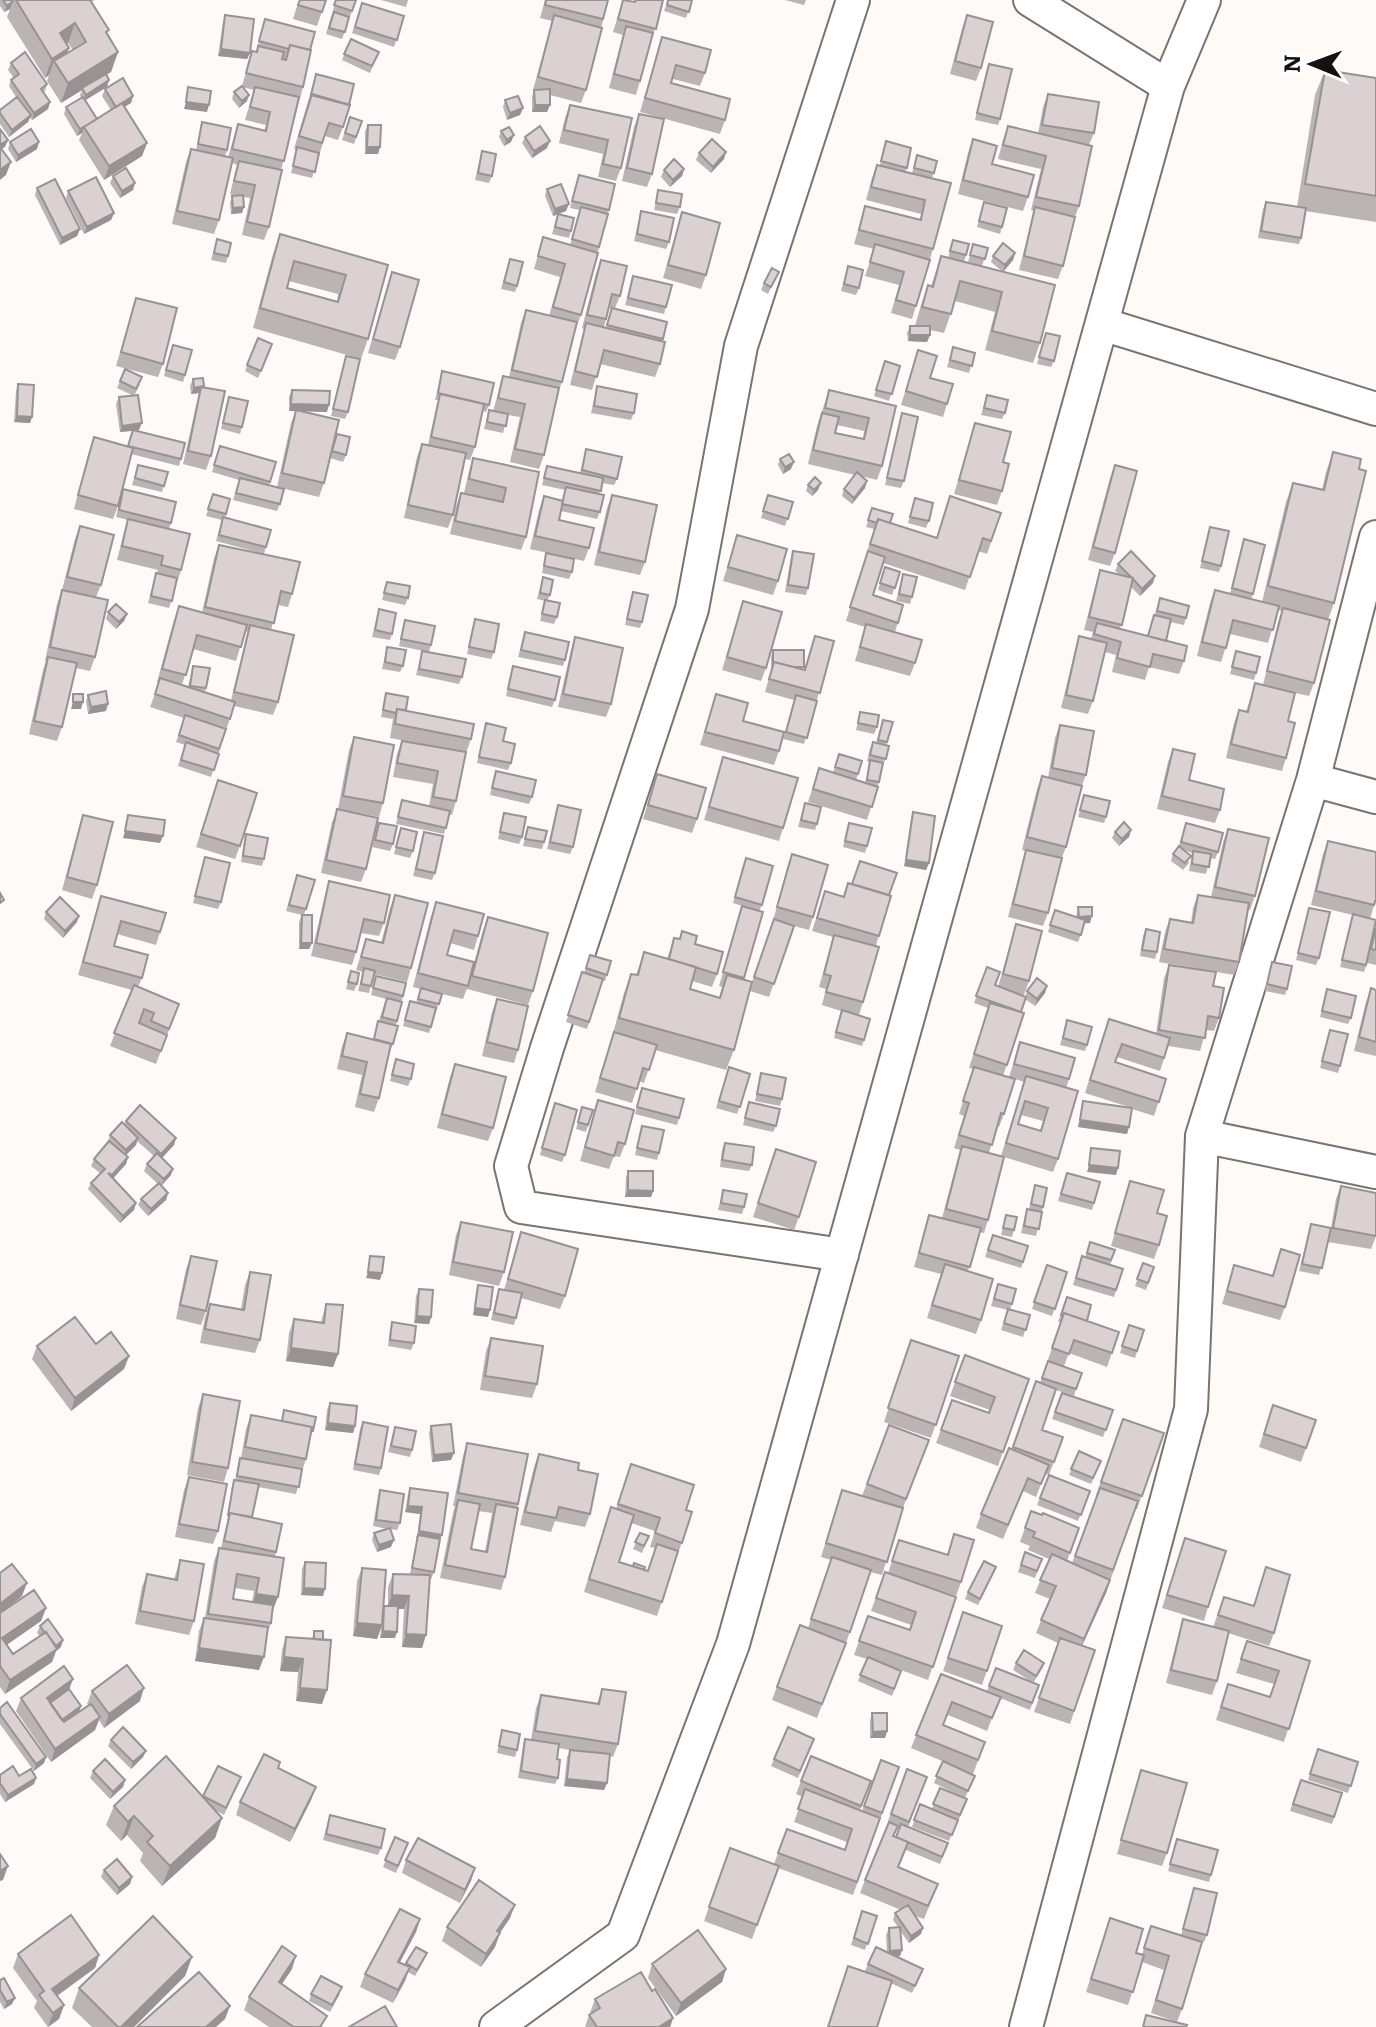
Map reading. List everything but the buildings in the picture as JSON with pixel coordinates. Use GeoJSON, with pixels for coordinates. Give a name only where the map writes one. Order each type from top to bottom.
{"type":"FeatureCollection","features":[{"type":"Feature","properties":{"kind":"street"},"geometry":{"type":"LineString","coordinates":[[842,1255],[521,1207],[511,1166],[692,609],[741,346],[853,0]]}},
{"type":"Feature","properties":{"kind":"street"},"geometry":{"type":"LineString","coordinates":[[1030,0],[1168,86]]}},
{"type":"Feature","properties":{"kind":"street"},"geometry":{"type":"LineString","coordinates":[[496,2027],[623,1935],[733,1644],[1168,86],[1204,0]]}},
{"type":"Feature","properties":{"kind":"street"},"geometry":{"type":"LineString","coordinates":[[1102,324],[1376,409]]}},
{"type":"Feature","properties":{"kind":"street"},"geometry":{"type":"LineString","coordinates":[[1026,2027],[1191,1409],[1202,1136],[1313,780],[1376,537]]}},
{"type":"Feature","properties":{"kind":"street"},"geometry":{"type":"LineString","coordinates":[[1313,780],[1376,797]]}},
{"type":"Feature","properties":{"kind":"street"},"geometry":{"type":"LineString","coordinates":[[1202,1136],[1376,1172]]}}]}
